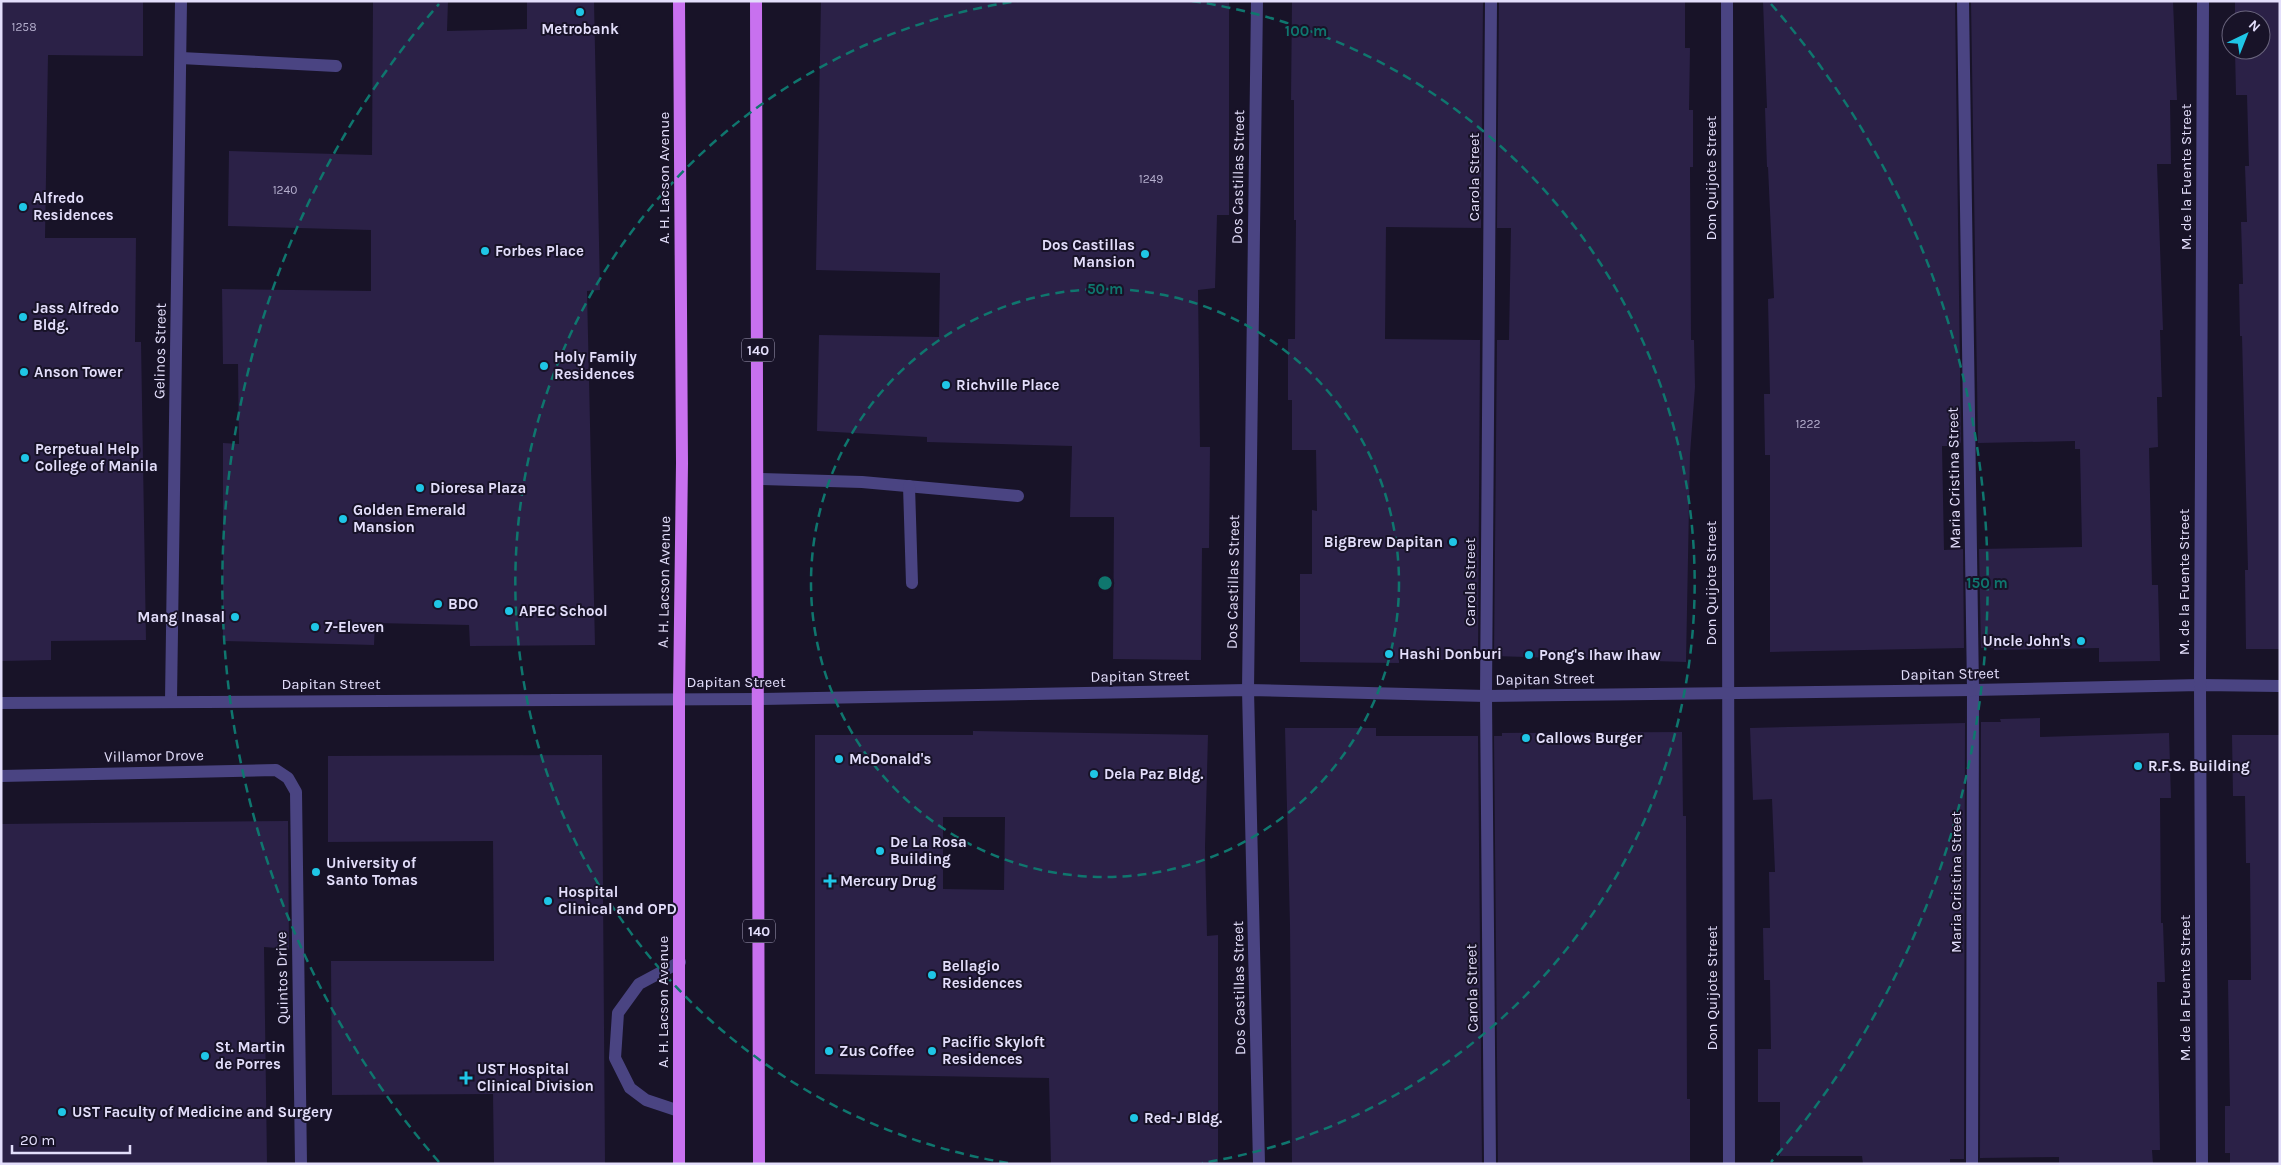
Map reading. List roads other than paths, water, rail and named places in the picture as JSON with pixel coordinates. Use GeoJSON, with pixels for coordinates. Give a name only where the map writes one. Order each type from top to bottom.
{"type":"FeatureCollection","features":[{"type":"Feature","properties":{"kind":"main road","name":"A. H. Lacson Avenue"},"geometry":{"type":"LineString","coordinates":[[679,1],[682,463],[679,698],[679,1164]]}},
{"type":"Feature","properties":{"kind":"main road","name":"140"},"geometry":{"type":"LineString","coordinates":[[756,1],[759,1164]]}},
{"type":"Feature","properties":{"kind":"street","name":"Gelinos Street"},"geometry":{"type":"LineString","coordinates":[[171,702],[181,1]]}},
{"type":"Feature","properties":{"kind":"street","name":"Dos Castillas Street"},"geometry":{"type":"LineString","coordinates":[[1257,1],[1248,690],[1259,1164]]}},
{"type":"Feature","properties":{"kind":"street","name":"Carola Street"},"geometry":{"type":"LineString","coordinates":[[1490,1164],[1486,696],[1491,1]]}},
{"type":"Feature","properties":{"kind":"street","name":"Don Quijote Street"},"geometry":{"type":"LineString","coordinates":[[1727,1],[1729,1164]]}},
{"type":"Feature","properties":{"kind":"street","name":"Maria Cristina Street"},"geometry":{"type":"LineString","coordinates":[[1963,1],[1973,690],[1972,1164]]}},
{"type":"Feature","properties":{"kind":"street","name":"M. de la Fuente Street"},"geometry":{"type":"LineString","coordinates":[[2202,1164],[2200,685],[2203,1]]}},
{"type":"Feature","properties":{"kind":"street"},"geometry":{"type":"LineString","coordinates":[[181,58],[336,66]]}},
{"type":"Feature","properties":{"kind":"street"},"geometry":{"type":"LineString","coordinates":[[758,479],[909,486],[1018,496]]}},
{"type":"Feature","properties":{"kind":"street"},"geometry":{"type":"LineString","coordinates":[[909,486],[912,584]]}},
{"type":"Feature","properties":{"kind":"street","name":"Dapitan Street"},"geometry":{"type":"LineString","coordinates":[[1,704],[758,698],[1248,690],[1486,696],[1728,694],[2200,685],[2280,686]]}},
{"type":"Feature","properties":{"kind":"street","name":"Villamor Drove"},"geometry":{"type":"LineString","coordinates":[[1,776],[276,770],[288,778],[296,792]]}},
{"type":"Feature","properties":{"kind":"street","name":"Quintos Drive"},"geometry":{"type":"LineString","coordinates":[[296,792],[301,1164]]}},
{"type":"Feature","properties":{"kind":"street"},"geometry":{"type":"LineString","coordinates":[[679,1111],[646,1100],[630,1088],[615,1058],[618,1013],[639,984],[680,962]]}},
{"type":"Feature","properties":{"kind":"place","name":"Metrobank"},"geometry":{"type":"Point","coordinates":[580,12]}},
{"type":"Feature","properties":{"kind":"place","name":"Alfredo Residences"},"geometry":{"type":"Point","coordinates":[23,207]}},
{"type":"Feature","properties":{"kind":"place","name":"Forbes Place"},"geometry":{"type":"Point","coordinates":[485,251]}},
{"type":"Feature","properties":{"kind":"place","name":"Dos Castillas Mansion"},"geometry":{"type":"Point","coordinates":[1145,254]}},
{"type":"Feature","properties":{"kind":"place","name":"Jass Alfredo Bldg."},"geometry":{"type":"Point","coordinates":[23,317]}},
{"type":"Feature","properties":{"kind":"place","name":"Holy Family Residences"},"geometry":{"type":"Point","coordinates":[544,366]}},
{"type":"Feature","properties":{"kind":"place","name":"Anson Tower"},"geometry":{"type":"Point","coordinates":[24,372]}},
{"type":"Feature","properties":{"kind":"place","name":"Richville Place"},"geometry":{"type":"Point","coordinates":[946,385]}},
{"type":"Feature","properties":{"kind":"place","name":"Perpetual Help College of Manila"},"geometry":{"type":"Point","coordinates":[25,458]}},
{"type":"Feature","properties":{"kind":"place","name":"Dioresa Plaza"},"geometry":{"type":"Point","coordinates":[420,488]}},
{"type":"Feature","properties":{"kind":"place","name":"Golden Emerald Mansion"},"geometry":{"type":"Point","coordinates":[343,519]}},
{"type":"Feature","properties":{"kind":"place","name":"BigBrew Dapitan"},"geometry":{"type":"Point","coordinates":[1453,542]}},
{"type":"Feature","properties":{"kind":"place","name":"BDO"},"geometry":{"type":"Point","coordinates":[438,604]}},
{"type":"Feature","properties":{"kind":"place","name":"APEC School"},"geometry":{"type":"Point","coordinates":[509,611]}},
{"type":"Feature","properties":{"kind":"place","name":"Mang Inasal"},"geometry":{"type":"Point","coordinates":[235,617]}},
{"type":"Feature","properties":{"kind":"place","name":"7-Eleven"},"geometry":{"type":"Point","coordinates":[315,627]}},
{"type":"Feature","properties":{"kind":"place","name":"Uncle John's"},"geometry":{"type":"Point","coordinates":[2081,641]}},
{"type":"Feature","properties":{"kind":"place","name":"Hashi Donburi"},"geometry":{"type":"Point","coordinates":[1389,654]}},
{"type":"Feature","properties":{"kind":"place","name":"Pong's Ihaw Ihaw"},"geometry":{"type":"Point","coordinates":[1529,655]}},
{"type":"Feature","properties":{"kind":"place","name":"Callows Burger"},"geometry":{"type":"Point","coordinates":[1526,738]}},
{"type":"Feature","properties":{"kind":"place","name":"McDonald's"},"geometry":{"type":"Point","coordinates":[839,759]}},
{"type":"Feature","properties":{"kind":"place","name":"R.F.S. Building"},"geometry":{"type":"Point","coordinates":[2138,766]}},
{"type":"Feature","properties":{"kind":"place","name":"Dela Paz Bldg."},"geometry":{"type":"Point","coordinates":[1094,774]}},
{"type":"Feature","properties":{"kind":"place","name":"De La Rosa Building"},"geometry":{"type":"Point","coordinates":[880,851]}},
{"type":"Feature","properties":{"kind":"place","name":"University of Santo Tomas"},"geometry":{"type":"Point","coordinates":[316,872]}},
{"type":"Feature","properties":{"kind":"place","name":"Mercury Drug"},"geometry":{"type":"Point","coordinates":[830,881]}},
{"type":"Feature","properties":{"kind":"place","name":"Hospital Clinical and OPD"},"geometry":{"type":"Point","coordinates":[548,901]}},
{"type":"Feature","properties":{"kind":"place","name":"Bellagio Residences"},"geometry":{"type":"Point","coordinates":[932,975]}},
{"type":"Feature","properties":{"kind":"place","name":"Zus Coffee"},"geometry":{"type":"Point","coordinates":[829,1051]}},
{"type":"Feature","properties":{"kind":"place","name":"Pacific Skyloft Residences"},"geometry":{"type":"Point","coordinates":[932,1051]}},
{"type":"Feature","properties":{"kind":"place","name":"St. Martin de Porres"},"geometry":{"type":"Point","coordinates":[205,1056]}},
{"type":"Feature","properties":{"kind":"place","name":"UST Hospital Clinical Division"},"geometry":{"type":"Point","coordinates":[466,1078]}},
{"type":"Feature","properties":{"kind":"place","name":"UST Faculty of Medicine and Surgery"},"geometry":{"type":"Point","coordinates":[62,1112]}},
{"type":"Feature","properties":{"kind":"place","name":"Red-J Bldg."},"geometry":{"type":"Point","coordinates":[1134,1118]}}]}
